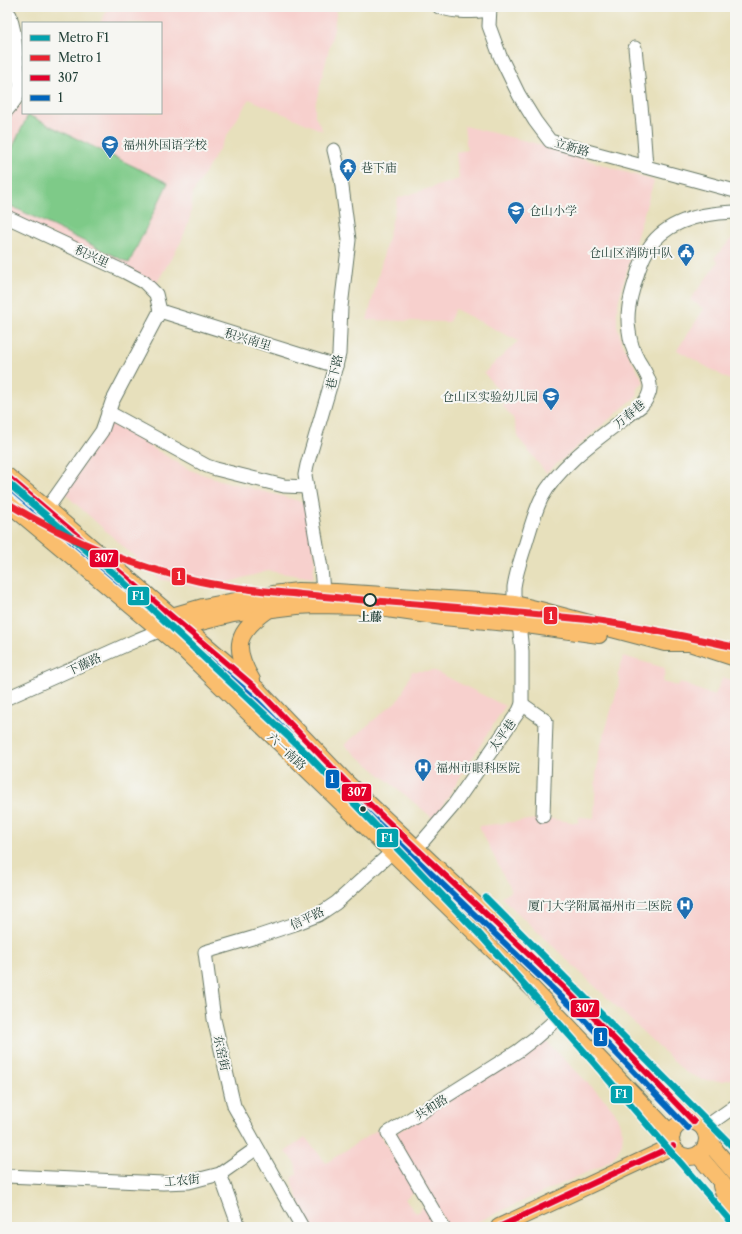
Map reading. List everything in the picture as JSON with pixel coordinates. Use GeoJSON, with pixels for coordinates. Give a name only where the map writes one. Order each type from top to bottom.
{"type":"FeatureCollection","features":[{"type":"Feature","properties":{"kind":"main road","name":"六一南路"},"geometry":{"type":"LineString","coordinates":[[7,476],[48,509],[172,616],[186,626],[257,689],[347,783],[576,999],[702,1128]]}},
{"type":"Feature","properties":{"kind":"main road","name":"六一南路"},"geometry":{"type":"LineString","coordinates":[[7,502],[183,649],[560,1016],[673,1141]]}},
{"type":"Feature","properties":{"kind":"main road"},"geometry":{"type":"LineString","coordinates":[[156,626],[172,616],[203,607],[273,594],[323,591],[515,604],[665,643],[689,643],[735,658]]}},
{"type":"Feature","properties":{"kind":"main road"},"geometry":{"type":"LineString","coordinates":[[156,626],[186,626],[233,614],[317,605],[366,606],[622,638],[644,644],[680,648],[735,664]]}},
{"type":"Feature","properties":{"kind":"main road"},"geometry":{"type":"LineString","coordinates":[[257,689],[243,665],[240,645],[249,625],[268,610]]}},
{"type":"Feature","properties":{"kind":"main road"},"geometry":{"type":"LineString","coordinates":[[702,1128],[706,1145],[698,1155],[682,1155],[677,1151],[673,1141],[678,1125],[683,1122],[702,1128],[716,1151],[734,1172]]}},
{"type":"Feature","properties":{"kind":"main road"},"geometry":{"type":"LineString","coordinates":[[499,1227],[673,1141]]}},
{"type":"Feature","properties":{"kind":"main road"},"geometry":{"type":"LineString","coordinates":[[698,1155],[735,1198]]}},
{"type":"Feature","properties":{"kind":"main road"},"geometry":{"type":"LineString","coordinates":[[719,1179],[735,1222]]}},
{"type":"Feature","properties":{"kind":"street"},"geometry":{"type":"LineString","coordinates":[[439,7],[462,12],[490,9]]}},
{"type":"Feature","properties":{"kind":"street","name":"立新路"},"geometry":{"type":"LineString","coordinates":[[490,9],[489,26],[500,56],[526,106],[543,134],[550,141],[735,191]]}},
{"type":"Feature","properties":{"kind":"street"},"geometry":{"type":"LineString","coordinates":[[7,12],[10,15],[14,32],[20,89],[17,97],[7,110]]}},
{"type":"Feature","properties":{"kind":"street"},"geometry":{"type":"LineString","coordinates":[[635,48],[646,167]]}},
{"type":"Feature","properties":{"kind":"street","name":"巷下路"},"geometry":{"type":"LineString","coordinates":[[323,591],[321,568],[305,476],[339,354],[341,307],[349,240],[342,183],[334,150]]}},
{"type":"Feature","properties":{"kind":"street","name":"万春巷"},"geometry":{"type":"LineString","coordinates":[[519,624],[513,592],[514,581],[534,517],[547,490],[569,464],[641,406],[647,400],[650,392],[648,375],[634,351],[630,339],[628,322],[630,299],[646,252],[661,234],[682,221],[701,216],[735,212]]}},
{"type":"Feature","properties":{"kind":"street","name":"积兴里"},"geometry":{"type":"LineString","coordinates":[[7,217],[144,282],[156,294],[160,311]]}},
{"type":"Feature","properties":{"kind":"street"},"geometry":{"type":"LineString","coordinates":[[48,509],[102,431],[112,402],[160,311]]}},
{"type":"Feature","properties":{"kind":"street","name":"积兴南里"},"geometry":{"type":"LineString","coordinates":[[160,311],[336,366]]}},
{"type":"Feature","properties":{"kind":"street"},"geometry":{"type":"LineString","coordinates":[[108,412],[212,468],[284,486],[307,487]]}},
{"type":"Feature","properties":{"kind":"street"},"geometry":{"type":"LineString","coordinates":[[519,624],[522,651],[522,704],[546,722],[543,816]]}},
{"type":"Feature","properties":{"kind":"street","name":"下藤路"},"geometry":{"type":"LineString","coordinates":[[7,698],[137,640],[156,626]]}},
{"type":"Feature","properties":{"kind":"street","name":"太平巷"},"geometry":{"type":"LineString","coordinates":[[417,848],[453,806],[522,704]]}},
{"type":"Feature","properties":{"kind":"street","name":"信平路"},"geometry":{"type":"LineString","coordinates":[[205,952],[259,936],[318,915],[336,903],[392,852]]}},
{"type":"Feature","properties":{"kind":"street","name":"东窑街"},"geometry":{"type":"LineString","coordinates":[[205,952],[214,1019],[231,1094],[237,1111],[257,1148]]}},
{"type":"Feature","properties":{"kind":"street","name":"共和路"},"geometry":{"type":"LineString","coordinates":[[442,1227],[388,1133],[518,1051],[560,1016]]}},
{"type":"Feature","properties":{"kind":"street"},"geometry":{"type":"LineString","coordinates":[[702,1128],[735,1106]]}},
{"type":"Feature","properties":{"kind":"street"},"geometry":{"type":"LineString","coordinates":[[257,1148],[302,1227]]}},
{"type":"Feature","properties":{"kind":"street","name":"工农街"},"geometry":{"type":"LineString","coordinates":[[7,1176],[171,1183],[197,1180],[220,1174],[257,1148]]}},
{"type":"Feature","properties":{"kind":"street"},"geometry":{"type":"LineString","coordinates":[[220,1174],[239,1227]]}},
{"type":"Feature","properties":{"kind":"shaded area","name":"福州外国语学校"},"geometry":{"type":"Polygon","coordinates":[[[109,7],[134,7],[143,11],[145,7],[337,7],[334,29],[315,106],[315,116],[323,131],[249,99],[193,193],[190,217],[181,242],[156,284],[7,213],[7,118],[22,103],[22,114],[162,114],[162,22],[101,22],[109,7]]]}},
{"type":"Feature","properties":{"kind":"shaded area","name":"仓山小学"},"geometry":{"type":"Polygon","coordinates":[[[464,126],[531,142],[654,181],[632,252],[619,299],[617,313],[617,325],[622,343],[644,382],[637,388],[638,395],[546,473],[519,439],[513,418],[502,405],[507,400],[484,373],[518,341],[455,309],[449,322],[367,320],[398,198],[459,179],[456,152],[467,150],[464,126]]]}},
{"type":"Feature","properties":{"kind":"shaded area"},"geometry":{"type":"Polygon","coordinates":[[[735,235],[735,383],[677,350],[704,309],[690,300],[718,262],[714,258],[735,235]]]}},
{"type":"Feature","properties":{"kind":"shaded area"},"geometry":{"type":"Polygon","coordinates":[[[109,422],[190,470],[220,480],[307,503],[315,558],[313,578],[268,571],[205,589],[159,579],[65,494],[109,422]]]}},
{"type":"Feature","properties":{"kind":"shaded area","name":"厦门大学附属福州市二医院"},"geometry":{"type":"Polygon","coordinates":[[[623,656],[665,668],[665,674],[662,682],[678,686],[680,682],[714,696],[723,677],[735,682],[735,1078],[723,1081],[703,1080],[685,1072],[501,897],[511,891],[479,826],[546,818],[578,823],[579,817],[594,818],[596,775],[599,752],[620,680],[618,674],[623,656]]]}},
{"type":"Feature","properties":{"kind":"shaded area","name":"福州市眼科医院"},"geometry":{"type":"Polygon","coordinates":[[[412,671],[435,671],[505,706],[434,819],[344,745],[400,698],[412,671]]]}},
{"type":"Feature","properties":{"kind":"shaded area"},"geometry":{"type":"Polygon","coordinates":[[[543,1038],[608,1103],[615,1112],[623,1132],[622,1143],[618,1152],[611,1160],[603,1165],[466,1227],[448,1227],[394,1134],[543,1038]]]}},
{"type":"Feature","properties":{"kind":"shaded area"},"geometry":{"type":"Polygon","coordinates":[[[377,1130],[417,1189],[405,1199],[416,1213],[428,1204],[438,1227],[308,1227],[291,1178],[297,1174],[295,1162],[285,1152],[305,1137],[326,1163],[377,1130]]]}},
{"type":"Feature","properties":{"kind":"green space"},"geometry":{"type":"Polygon","coordinates":[[[28,115],[168,183],[129,263],[7,204],[7,159],[28,115]]]}},
{"type":"Feature","properties":{"kind":"metro line","name":"F1"},"geometry":{"type":"LineString","coordinates":[[7,482],[120,579],[309,756],[481,936],[581,1048],[735,1226]]}},
{"type":"Feature","properties":{"kind":"metro line","name":"1"},"geometry":{"type":"LineString","coordinates":[[7,503],[75,540],[99,550],[148,568],[198,581],[268,591],[593,620],[654,630],[735,647]]}},
{"type":"Feature","properties":{"kind":"metro line","name":"F1"},"geometry":{"type":"LineString","coordinates":[[486,898],[735,1149]]}},
{"type":"Feature","properties":{"kind":"transit line","name":"307"},"geometry":{"type":"LineString","coordinates":[[7,476],[257,689],[347,783],[576,999],[694,1122]]}},
{"type":"Feature","properties":{"kind":"transit line","name":"1"},"geometry":{"type":"LineString","coordinates":[[7,486],[251,695],[342,789],[570,1005],[688,1128]]}},
{"type":"Feature","properties":{"kind":"transit line","name":"307"},"geometry":{"type":"LineString","coordinates":[[499,1227],[673,1146]]}},
{"type":"Feature","properties":{"kind":"place","name":"福州外国语学校"},"geometry":{"type":"Point","coordinates":[110,159]}},
{"type":"Feature","properties":{"kind":"place","name":"巷下庙"},"geometry":{"type":"Point","coordinates":[348,182]}},
{"type":"Feature","properties":{"kind":"place","name":"仓山小学"},"geometry":{"type":"Point","coordinates":[516,225]}},
{"type":"Feature","properties":{"kind":"place","name":"仓山区消防中队"},"geometry":{"type":"Point","coordinates":[686,267]}},
{"type":"Feature","properties":{"kind":"place","name":"仓山区实验幼儿园"},"geometry":{"type":"Point","coordinates":[551,411]}},
{"type":"Feature","properties":{"kind":"place","name":"上藤"},"geometry":{"type":"Point","coordinates":[370,600]}},
{"type":"Feature","properties":{"kind":"place","name":"福州市眼科医院"},"geometry":{"type":"Point","coordinates":[423,782]}},
{"type":"Feature","properties":{"kind":"place","name":"厦门大学附属福州市二医院"},"geometry":{"type":"Point","coordinates":[685,920]}}]}
